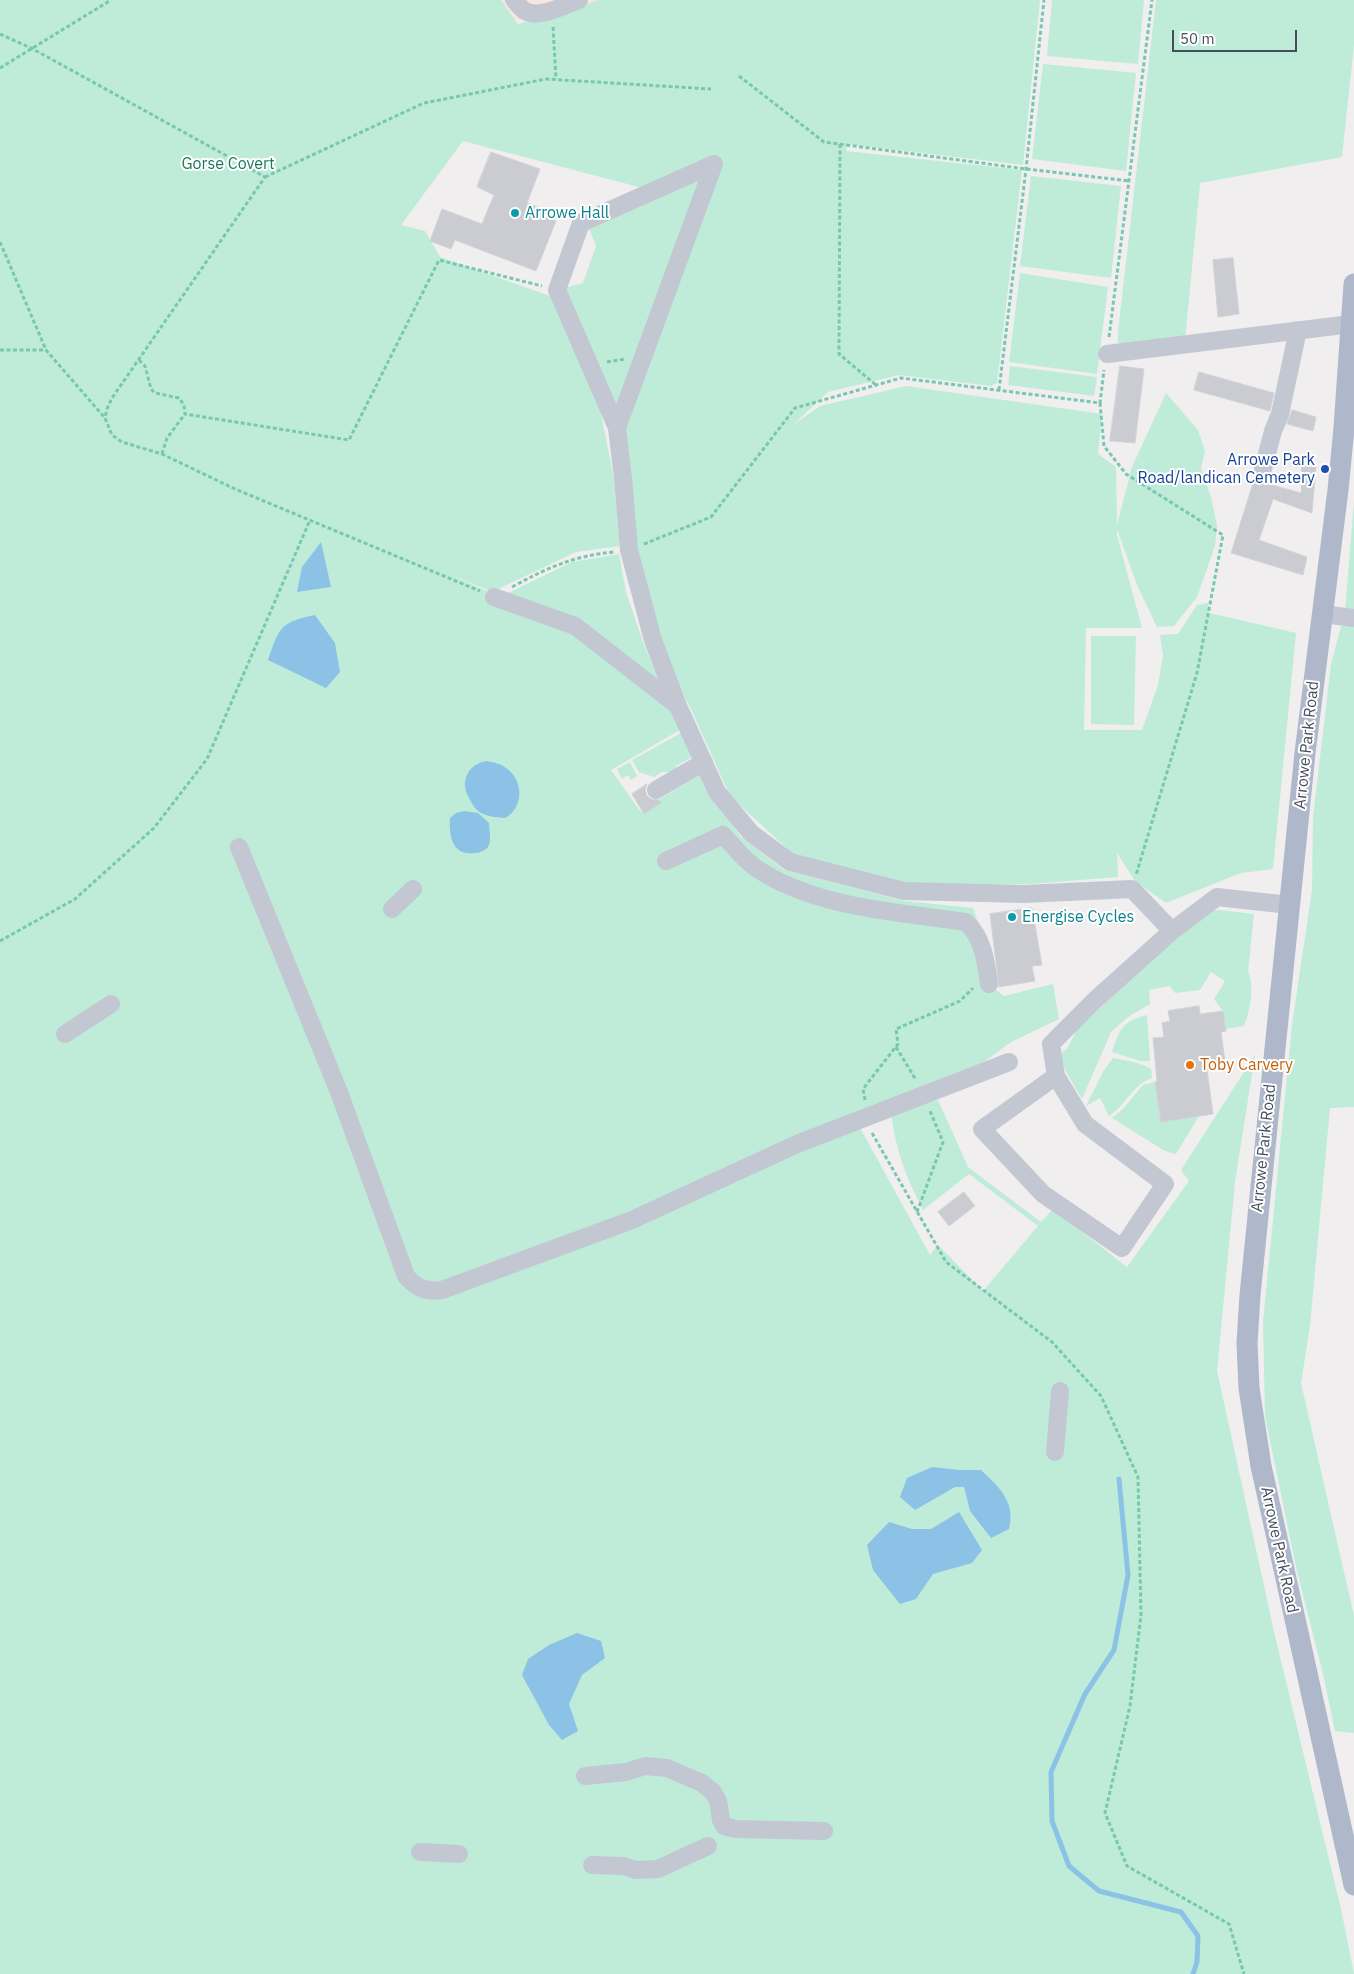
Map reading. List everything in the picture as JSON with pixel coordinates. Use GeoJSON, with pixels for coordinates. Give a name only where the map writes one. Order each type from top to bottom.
{"type":"FeatureCollection","features":[{"type":"Feature","properties":{"kind":"main road","name":"Arrowe Park Road"},"geometry":{"type":"LineString","coordinates":[[1354,284],[1344,428],[1305,753],[1250,1295],[1247,1343],[1249,1388],[1261,1466],[1354,1885]]}},
{"type":"Feature","properties":{"kind":"lane"},"geometry":{"type":"LineString","coordinates":[[514,0],[524,11],[530,12],[544,12],[579,0]]}},
{"type":"Feature","properties":{"kind":"lane"},"geometry":{"type":"LineString","coordinates":[[617,428],[714,164],[640,195],[581,223],[557,290],[617,428],[629,550],[653,640],[678,706],[717,792],[751,833],[790,862],[904,891],[1024,894],[1132,889],[1172,931]]}},
{"type":"Feature","properties":{"kind":"lane"},"geometry":{"type":"LineString","coordinates":[[1107,354],[1351,324]]}},
{"type":"Feature","properties":{"kind":"lane"},"geometry":{"type":"LineString","coordinates":[[1263,468],[1280,414],[1298,330]]}},
{"type":"Feature","properties":{"kind":"lane"},"geometry":{"type":"LineString","coordinates":[[494,597],[575,626],[678,706]]}},
{"type":"Feature","properties":{"kind":"lane"},"geometry":{"type":"LineString","coordinates":[[1323,614],[1354,618]]}},
{"type":"Feature","properties":{"kind":"lane"},"geometry":{"type":"LineString","coordinates":[[656,790],[704,762]]}},
{"type":"Feature","properties":{"kind":"lane"},"geometry":{"type":"LineString","coordinates":[[666,861],[723,835],[747,861],[759,870],[801,890],[824,898],[882,911],[966,922],[974,930],[981,944],[988,978]]}},
{"type":"Feature","properties":{"kind":"lane"},"geometry":{"type":"LineString","coordinates":[[239,847],[339,1092],[406,1276],[412,1284],[430,1292],[442,1290],[632,1220],[797,1144],[1008,1062]]}},
{"type":"Feature","properties":{"kind":"lane"},"geometry":{"type":"LineString","coordinates":[[392,909],[413,889]]}},
{"type":"Feature","properties":{"kind":"lane"},"geometry":{"type":"LineString","coordinates":[[1056,1076],[982,1129],[1043,1194],[1122,1248],[1165,1184],[1086,1124],[1056,1076],[1051,1044],[1095,1000],[1172,931],[1217,897],[1290,905]]}},
{"type":"Feature","properties":{"kind":"lane"},"geometry":{"type":"LineString","coordinates":[[65,1034],[112,1004]]}},
{"type":"Feature","properties":{"kind":"lane"},"geometry":{"type":"LineString","coordinates":[[1055,1452],[1060,1391]]}},
{"type":"Feature","properties":{"kind":"lane"},"geometry":{"type":"LineString","coordinates":[[586,1776],[626,1772],[645,1766],[667,1768],[702,1783],[713,1792],[718,1801],[721,1820],[724,1826],[735,1829],[824,1831]]}},
{"type":"Feature","properties":{"kind":"lane"},"geometry":{"type":"LineString","coordinates":[[592,1865],[624,1866],[636,1870],[658,1869],[708,1846]]}},
{"type":"Feature","properties":{"kind":"lane"},"geometry":{"type":"LineString","coordinates":[[420,1852],[459,1854]]}},
{"type":"Feature","properties":{"kind":"path"},"geometry":{"type":"LineString","coordinates":[[0,68],[111,0]]}},
{"type":"Feature","properties":{"kind":"path"},"geometry":{"type":"LineString","coordinates":[[999,390],[1044,0]]}},
{"type":"Feature","properties":{"kind":"path"},"geometry":{"type":"LineString","coordinates":[[1132,889],[1197,673],[1223,535],[1126,474],[1104,446],[1100,403],[1152,0]]}},
{"type":"Feature","properties":{"kind":"path"},"geometry":{"type":"LineString","coordinates":[[552,10],[556,79]]}},
{"type":"Feature","properties":{"kind":"path"},"geometry":{"type":"LineString","coordinates":[[0,34],[33,49],[265,177]]}},
{"type":"Feature","properties":{"kind":"path"},"geometry":{"type":"LineString","coordinates":[[739,76],[824,142],[1026,169],[1130,180]]}},
{"type":"Feature","properties":{"kind":"path"},"geometry":{"type":"LineString","coordinates":[[105,418],[112,398],[265,177],[424,102],[546,79],[711,89]]}},
{"type":"Feature","properties":{"kind":"path"},"geometry":{"type":"LineString","coordinates":[[840,144],[839,354],[876,385]]}},
{"type":"Feature","properties":{"kind":"path"},"geometry":{"type":"LineString","coordinates":[[0,242],[46,350],[105,418],[112,434],[122,442],[162,454],[235,489],[494,597],[541,571],[568,560],[595,554],[629,550],[711,517],[795,408],[901,378],[1100,403]]}},
{"type":"Feature","properties":{"kind":"path"},"geometry":{"type":"LineString","coordinates":[[185,414],[349,440],[439,260],[557,290]]}},
{"type":"Feature","properties":{"kind":"path"},"geometry":{"type":"LineString","coordinates":[[588,364],[623,360],[646,349]]}},
{"type":"Feature","properties":{"kind":"path"},"geometry":{"type":"LineString","coordinates":[[0,350],[46,350]]}},
{"type":"Feature","properties":{"kind":"path"},"geometry":{"type":"LineString","coordinates":[[139,360],[145,366],[151,389],[155,393],[179,398],[184,405],[185,414],[167,438],[162,454]]}},
{"type":"Feature","properties":{"kind":"path"},"geometry":{"type":"LineString","coordinates":[[0,941],[75,899],[154,828],[207,759],[310,520]]}},
{"type":"Feature","properties":{"kind":"path"},"geometry":{"type":"LineString","coordinates":[[988,978],[960,1001],[896,1029],[898,1044],[862,1089],[870,1132],[946,1262],[1052,1342],[1101,1396],[1138,1477],[1141,1615],[1130,1706],[1105,1813],[1127,1866],[1229,1924],[1244,1974]]}},
{"type":"Feature","properties":{"kind":"path"},"geometry":{"type":"LineString","coordinates":[[896,1046],[924,1094],[943,1142],[917,1212]]}},
{"type":"Feature","properties":{"kind":"shaded area"},"geometry":{"type":"Polygon","coordinates":[[[495,0],[599,0],[548,15],[512,21],[495,0]]]}},
{"type":"Feature","properties":{"kind":"green space","name":"Gorse Covert"},"geometry":{"type":"Polygon","coordinates":[[[0,0],[501,0],[518,24],[599,0],[1040,0],[1023,165],[847,144],[846,151],[1022,170],[997,383],[991,386],[899,375],[828,392],[793,425],[820,406],[906,386],[1102,414],[1098,454],[1116,467],[1117,525],[1132,467],[1166,393],[1198,430],[1205,451],[1201,468],[1211,497],[1217,525],[1215,546],[1197,597],[1174,626],[1157,627],[1137,585],[1117,529],[1142,628],[1086,628],[1084,730],[1142,730],[1158,685],[1163,655],[1160,635],[1178,634],[1197,605],[1208,603],[1209,613],[1296,633],[1273,869],[1241,873],[1166,903],[1135,881],[1117,853],[1118,877],[1031,884],[909,886],[794,855],[730,796],[691,709],[665,661],[635,555],[629,476],[614,399],[564,288],[583,283],[596,246],[589,228],[658,192],[463,141],[401,225],[425,231],[440,257],[550,296],[571,335],[599,404],[614,479],[620,546],[576,552],[492,592],[447,573],[562,626],[670,705],[680,730],[611,770],[640,811],[701,774],[740,836],[784,870],[905,901],[973,908],[987,948],[994,988],[1004,996],[1053,984],[1059,1019],[1011,1042],[976,1068],[852,1113],[930,1255],[938,1245],[983,1291],[1038,1226],[969,1174],[923,1210],[902,1162],[891,1112],[938,1100],[968,1167],[1041,1222],[1053,1209],[1127,1267],[1189,1181],[1181,1170],[1255,1055],[1235,1182],[1217,1371],[1275,1636],[1341,1909],[1354,1974],[0,1974],[0,0]]]}},
{"type":"Feature","properties":{"kind":"green space"},"geometry":{"type":"Polygon","coordinates":[[[1052,0],[1144,0],[1138,64],[1047,56],[1052,0]]]}},
{"type":"Feature","properties":{"kind":"green space"},"geometry":{"type":"Polygon","coordinates":[[[1156,0],[1354,0],[1354,45],[1342,157],[1200,183],[1185,341],[1126,346],[1118,342],[1118,332],[1156,0]]]}},
{"type":"Feature","properties":{"kind":"green space"},"geometry":{"type":"Polygon","coordinates":[[[1043,64],[1136,73],[1126,171],[1032,159],[1043,64]]]}},
{"type":"Feature","properties":{"kind":"green space"},"geometry":{"type":"Polygon","coordinates":[[[1031,176],[1121,186],[1111,278],[1020,266],[1031,176]]]}},
{"type":"Feature","properties":{"kind":"green space"},"geometry":{"type":"Polygon","coordinates":[[[1020,273],[1108,287],[1097,374],[1009,362],[1020,273]]]}},
{"type":"Feature","properties":{"kind":"green space"},"geometry":{"type":"Polygon","coordinates":[[[1010,366],[1097,377],[1094,396],[1008,385],[1010,366]]]}},
{"type":"Feature","properties":{"kind":"green space"},"geometry":{"type":"Polygon","coordinates":[[[1354,502],[1354,1107],[1330,1108],[1310,1326],[1301,1383],[1354,1616],[1354,1733],[1335,1731],[1323,1674],[1296,1567],[1265,1416],[1263,1322],[1292,1025],[1312,890],[1313,817],[1331,664],[1345,611],[1354,502]]]}},
{"type":"Feature","properties":{"kind":"green space"},"geometry":{"type":"Polygon","coordinates":[[[619,554],[626,592],[643,642],[664,691],[576,625],[502,596],[572,562],[619,554]]]}},
{"type":"Feature","properties":{"kind":"green space"},"geometry":{"type":"Polygon","coordinates":[[[1091,636],[1136,636],[1134,725],[1091,724],[1091,636]]]}},
{"type":"Feature","properties":{"kind":"green space"},"geometry":{"type":"Polygon","coordinates":[[[681,733],[692,757],[676,766],[679,772],[662,772],[654,777],[639,772],[632,760],[681,733]]]}},
{"type":"Feature","properties":{"kind":"green space"},"geometry":{"type":"Polygon","coordinates":[[[630,762],[637,776],[631,780],[628,775],[622,779],[617,769],[630,762]]]}},
{"type":"Feature","properties":{"kind":"green space"},"geometry":{"type":"Polygon","coordinates":[[[1219,910],[1254,914],[1248,972],[1251,985],[1251,999],[1244,1026],[1226,1029],[1223,1011],[1214,999],[1225,981],[1211,972],[1200,990],[1175,993],[1170,986],[1149,990],[1150,1004],[1128,1017],[1111,1032],[1082,1099],[1065,1070],[1062,1061],[1062,1052],[1067,1049],[1076,1031],[1140,970],[1210,911],[1219,910]]]}},
{"type":"Feature","properties":{"kind":"green space"},"geometry":{"type":"Polygon","coordinates":[[[1147,1015],[1150,1061],[1140,1061],[1112,1052],[1123,1027],[1132,1020],[1147,1015]]]}},
{"type":"Feature","properties":{"kind":"green space"},"geometry":{"type":"Polygon","coordinates":[[[1113,1058],[1148,1067],[1151,1069],[1152,1078],[1139,1085],[1109,1116],[1100,1098],[1086,1106],[1103,1072],[1113,1058]]]}},
{"type":"Feature","properties":{"kind":"green space"},"geometry":{"type":"Polygon","coordinates":[[[1155,1082],[1161,1122],[1199,1116],[1176,1154],[1165,1151],[1112,1118],[1123,1109],[1143,1085],[1155,1082]]]}},
{"type":"Feature","properties":{"kind":"water"},"geometry":{"type":"Polygon","coordinates":[[[321,542],[331,587],[297,592],[302,567],[321,542]]]}},
{"type":"Feature","properties":{"kind":"water"},"geometry":{"type":"Polygon","coordinates":[[[315,615],[335,643],[340,672],[326,688],[268,660],[275,640],[282,628],[294,620],[315,615]]]}},
{"type":"Feature","properties":{"kind":"water"},"geometry":{"type":"Polygon","coordinates":[[[487,761],[506,768],[512,773],[519,786],[516,808],[505,818],[488,816],[478,811],[466,792],[465,780],[470,770],[474,766],[487,761]]]}},
{"type":"Feature","properties":{"kind":"water"},"geometry":{"type":"Polygon","coordinates":[[[464,811],[478,813],[489,823],[490,842],[483,851],[466,853],[460,851],[453,843],[450,831],[450,818],[456,813],[464,811]]]}},
{"type":"Feature","properties":{"kind":"water"},"geometry":{"type":"Polygon","coordinates":[[[932,1467],[981,1470],[1000,1489],[1008,1503],[1011,1519],[1009,1529],[991,1538],[970,1511],[964,1487],[955,1487],[915,1510],[900,1497],[907,1478],[932,1467]]]}},
{"type":"Feature","properties":{"kind":"water"},"geometry":{"type":"Polygon","coordinates":[[[959,1512],[982,1550],[972,1563],[933,1574],[916,1599],[900,1604],[873,1570],[867,1545],[889,1522],[912,1529],[931,1529],[959,1512]]]}},
{"type":"Feature","properties":{"kind":"water"},"geometry":{"type":"Polygon","coordinates":[[[577,1633],[601,1641],[605,1658],[582,1675],[569,1704],[578,1731],[562,1740],[549,1725],[522,1675],[528,1659],[549,1645],[577,1633]]]}},
{"type":"Feature","properties":{"kind":"building","name":"Arrowe Hall"},"geometry":{"type":"Polygon","coordinates":[[[491,152],[540,169],[527,203],[543,209],[542,216],[556,221],[536,271],[455,240],[451,249],[430,241],[442,209],[482,224],[494,195],[477,187],[491,152]]]}},
{"type":"Feature","properties":{"kind":"building"},"geometry":{"type":"Polygon","coordinates":[[[1233,258],[1239,314],[1218,317],[1213,260],[1233,258]]]}},
{"type":"Feature","properties":{"kind":"building"},"geometry":{"type":"Polygon","coordinates":[[[1120,366],[1144,369],[1135,443],[1110,441],[1120,366]]]}},
{"type":"Feature","properties":{"kind":"building"},"geometry":{"type":"Polygon","coordinates":[[[1199,372],[1274,393],[1270,411],[1194,390],[1199,372]]]}},
{"type":"Feature","properties":{"kind":"building"},"geometry":{"type":"Polygon","coordinates":[[[1292,410],[1316,417],[1313,431],[1287,424],[1292,410]]]}},
{"type":"Feature","properties":{"kind":"building"},"geometry":{"type":"Polygon","coordinates":[[[1302,466],[1316,467],[1312,513],[1273,499],[1259,540],[1307,557],[1303,575],[1231,553],[1254,480],[1301,493],[1302,466]]]}},
{"type":"Feature","properties":{"kind":"building"},"geometry":{"type":"Polygon","coordinates":[[[647,784],[645,790],[647,796],[651,799],[659,800],[661,803],[644,814],[632,794],[647,784]]]}},
{"type":"Feature","properties":{"kind":"building"},"geometry":{"type":"Polygon","coordinates":[[[1032,908],[1042,965],[1032,966],[1035,981],[999,987],[990,914],[1032,908]]]}},
{"type":"Feature","properties":{"kind":"building","name":"Toby Carvery"},"geometry":{"type":"Polygon","coordinates":[[[1199,1006],[1200,1014],[1223,1011],[1226,1031],[1221,1032],[1225,1061],[1216,1062],[1216,1069],[1207,1070],[1213,1114],[1161,1122],[1155,1082],[1157,1081],[1153,1038],[1164,1037],[1162,1023],[1170,1021],[1168,1011],[1199,1006]]]}},
{"type":"Feature","properties":{"kind":"building"},"geometry":{"type":"Polygon","coordinates":[[[964,1192],[975,1206],[949,1226],[938,1212],[964,1192]]]}},
{"type":"Feature","properties":{"kind":"waterway"},"geometry":{"type":"LineString","coordinates":[[1119,1479],[1128,1575],[1114,1650],[1085,1694],[1051,1772],[1052,1821],[1069,1866],[1099,1891],[1181,1912],[1198,1936],[1197,1962],[1193,1974]]}},
{"type":"Feature","properties":{"kind":"place","name":"Arrowe Hall"},"geometry":{"type":"Point","coordinates":[515,213]}},
{"type":"Feature","properties":{"kind":"place","name":"Arrowe Park Road/landican Cemetery"},"geometry":{"type":"Point","coordinates":[1325,469]}},
{"type":"Feature","properties":{"kind":"place","name":"Energise Cycles"},"geometry":{"type":"Point","coordinates":[1012,917]}},
{"type":"Feature","properties":{"kind":"place","name":"Toby Carvery"},"geometry":{"type":"Point","coordinates":[1190,1065]}}]}
